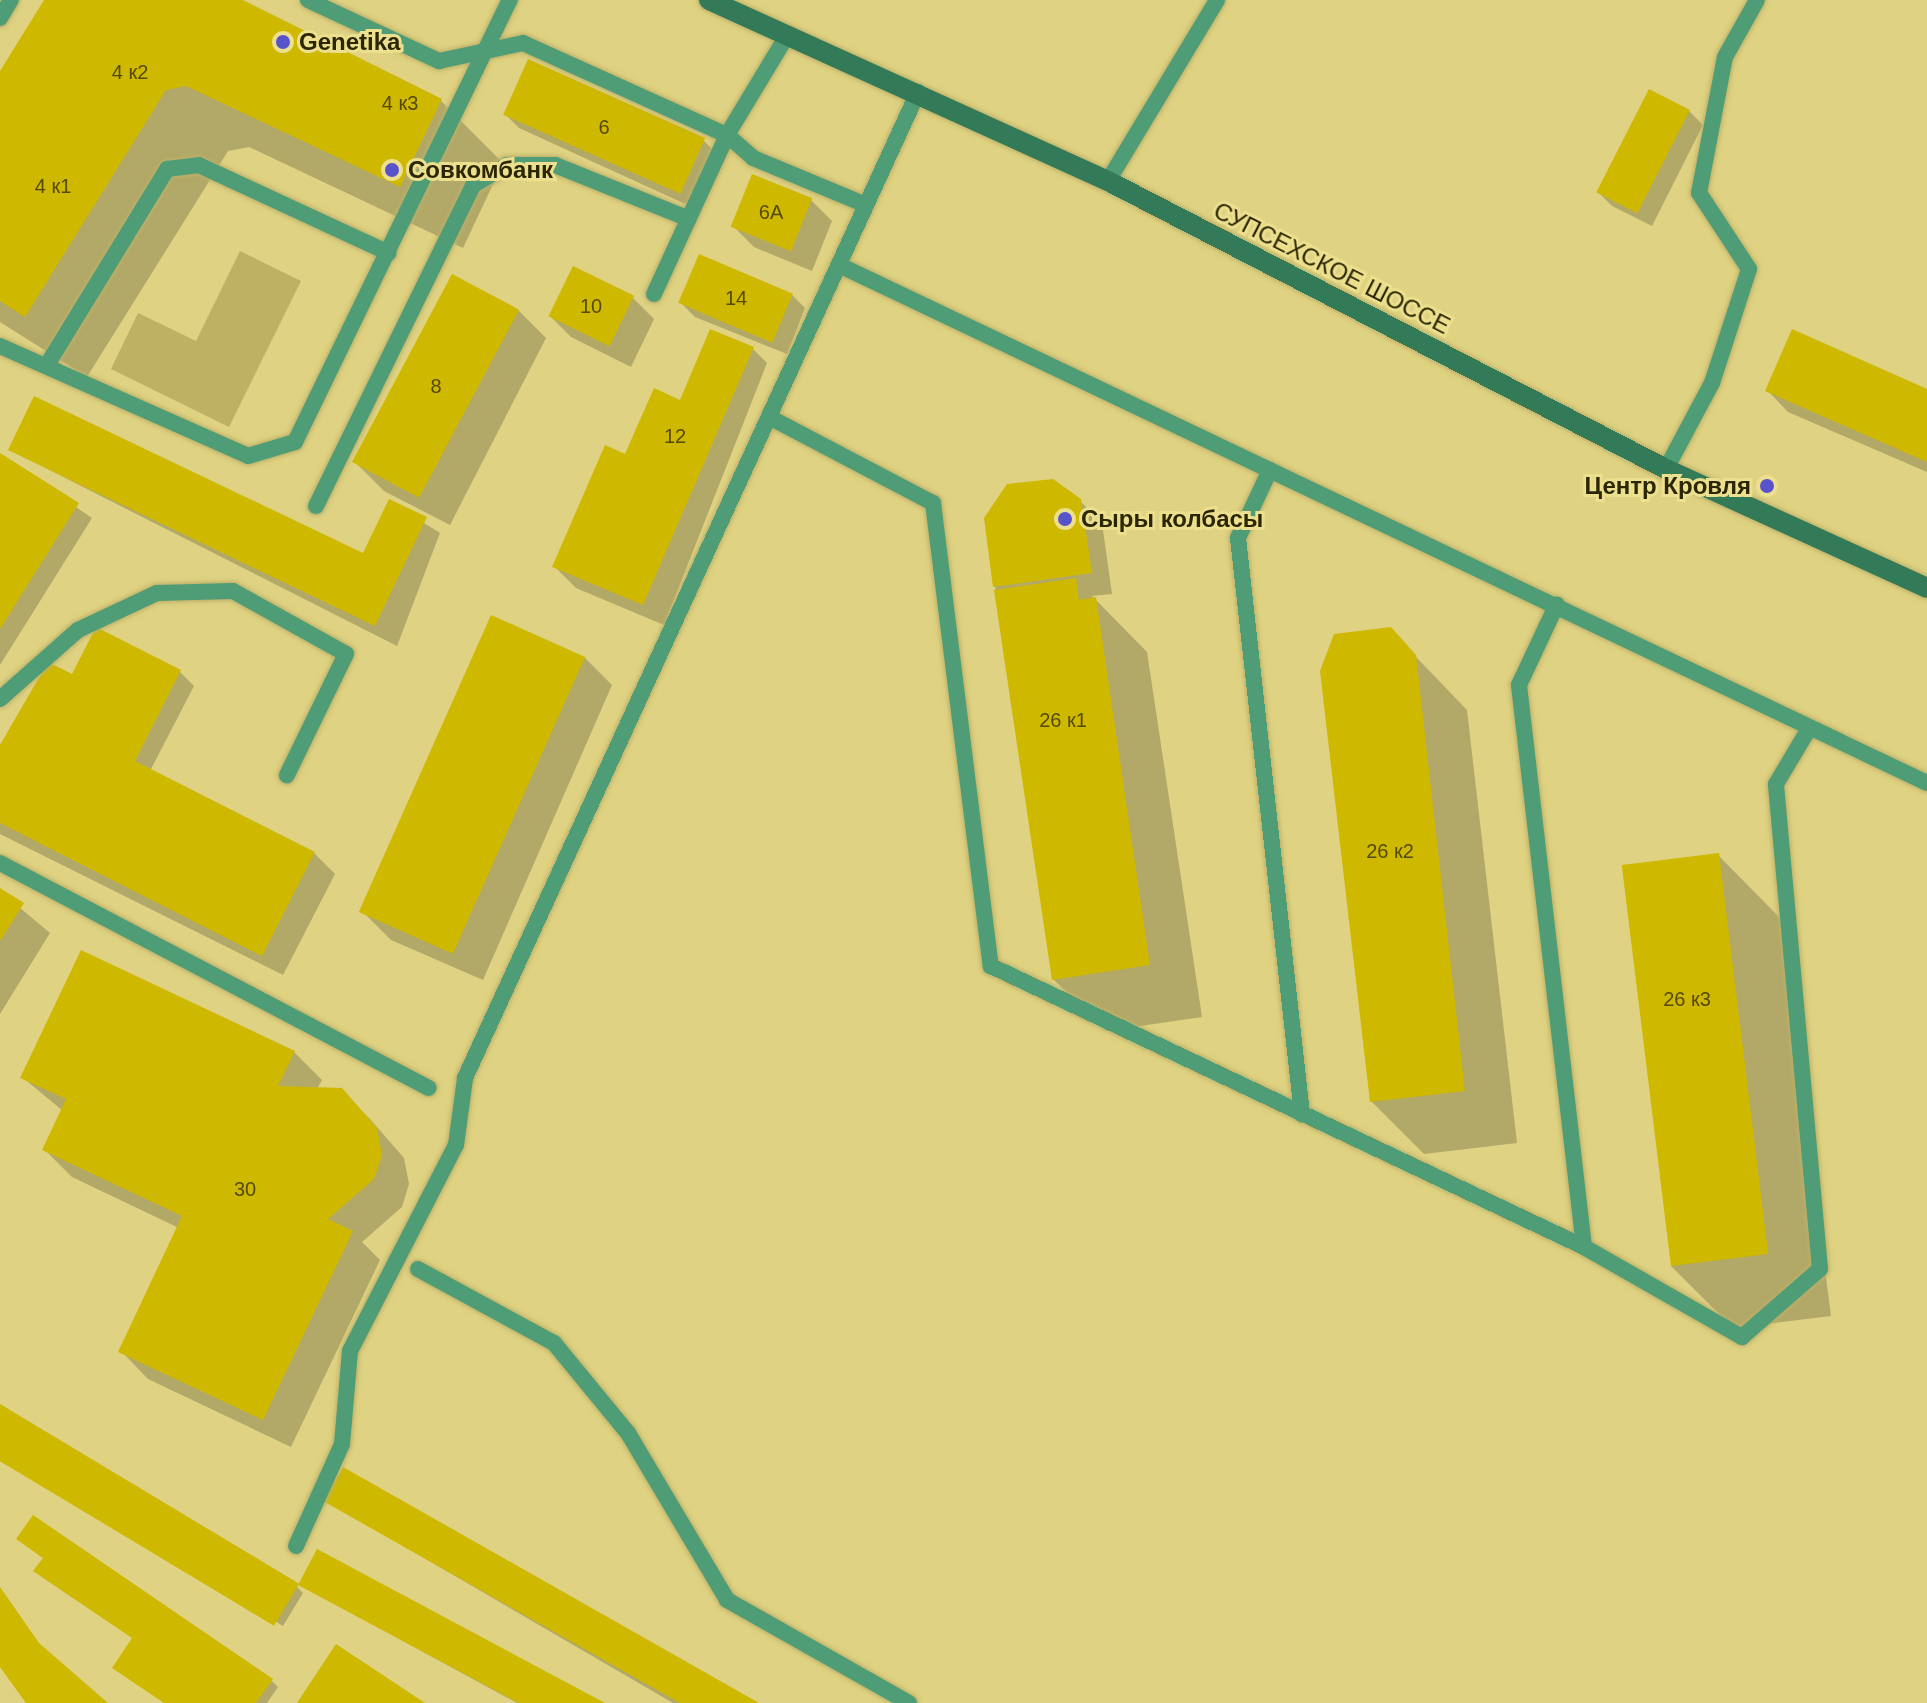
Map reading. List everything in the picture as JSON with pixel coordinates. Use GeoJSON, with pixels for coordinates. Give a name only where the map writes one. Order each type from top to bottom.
{"type":"FeatureCollection","features":[{"type":"Feature","properties":{"kind":"main road","name":"СУПСЕХСКОЕ ШОССЕ"},"geometry":{"type":"LineString","coordinates":[[709,0],[918,92],[1108,181],[1666,469],[1927,588]]}},
{"type":"Feature","properties":{"kind":"lane"},"geometry":{"type":"LineString","coordinates":[[0,18],[11,0]]}},
{"type":"Feature","properties":{"kind":"lane"},"geometry":{"type":"LineString","coordinates":[[308,0],[439,61],[485,55],[523,43],[727,135],[753,158],[866,205]]}},
{"type":"Feature","properties":{"kind":"lane"},"geometry":{"type":"LineString","coordinates":[[0,346],[248,456],[295,442],[510,0]]}},
{"type":"Feature","properties":{"kind":"lane"},"geometry":{"type":"LineString","coordinates":[[1108,181],[1217,0]]}},
{"type":"Feature","properties":{"kind":"lane"},"geometry":{"type":"LineString","coordinates":[[1666,469],[1712,383],[1749,269],[1699,193],[1725,57],[1757,0]]}},
{"type":"Feature","properties":{"kind":"lane"},"geometry":{"type":"LineString","coordinates":[[654,294],[727,135],[788,34]]}},
{"type":"Feature","properties":{"kind":"lane"},"geometry":{"type":"LineString","coordinates":[[296,1546],[342,1444],[350,1351],[456,1145],[465,1078],[918,92]]}},
{"type":"Feature","properties":{"kind":"lane"},"geometry":{"type":"LineString","coordinates":[[47,365],[167,169],[199,165],[389,253]]}},
{"type":"Feature","properties":{"kind":"lane"},"geometry":{"type":"LineString","coordinates":[[316,506],[473,185],[507,165],[555,165],[689,219]]}},
{"type":"Feature","properties":{"kind":"lane"},"geometry":{"type":"LineString","coordinates":[[839,265],[1557,604],[1807,732],[1927,783]]}},
{"type":"Feature","properties":{"kind":"lane"},"geometry":{"type":"LineString","coordinates":[[769,417],[933,503],[991,966],[1584,1247],[1742,1337],[1820,1269],[1776,784],[1807,732]]}},
{"type":"Feature","properties":{"kind":"lane"},"geometry":{"type":"LineString","coordinates":[[1270,470],[1238,538],[1302,1114]]}},
{"type":"Feature","properties":{"kind":"lane"},"geometry":{"type":"LineString","coordinates":[[0,699],[78,630],[157,593],[233,591],[346,654],[287,775]]}},
{"type":"Feature","properties":{"kind":"lane"},"geometry":{"type":"LineString","coordinates":[[1557,604],[1519,685],[1584,1247]]}},
{"type":"Feature","properties":{"kind":"lane"},"geometry":{"type":"LineString","coordinates":[[0,863],[428,1088]]}},
{"type":"Feature","properties":{"kind":"lane"},"geometry":{"type":"LineString","coordinates":[[418,1269],[554,1343],[628,1433],[727,1600],[909,1703]]}},
{"type":"Feature","properties":{"kind":"shaded area"},"geometry":{"type":"Polygon","coordinates":[[[240,251],[301,281],[229,427],[111,369],[138,313],[196,341],[240,251]]]}},
{"type":"Feature","properties":{"kind":"building"},"geometry":{"type":"Polygon","coordinates":[[[44,0],[243,0],[442,99],[400,187],[186,86],[166,90],[25,317],[0,301],[0,71],[44,0]]]}},
{"type":"Feature","properties":{"kind":"building"},"geometry":{"type":"Polygon","coordinates":[[[528,59],[705,138],[680,194],[503,115],[528,59]]]}},
{"type":"Feature","properties":{"kind":"building"},"geometry":{"type":"Polygon","coordinates":[[[1649,89],[1690,110],[1637,213],[1596,192],[1649,89]]]}},
{"type":"Feature","properties":{"kind":"building"},"geometry":{"type":"Polygon","coordinates":[[[752,174],[812,198],[791,251],[731,227],[752,174]]]}},
{"type":"Feature","properties":{"kind":"building"},"geometry":{"type":"Polygon","coordinates":[[[699,254],[793,294],[772,343],[678,303],[699,254]]]}},
{"type":"Feature","properties":{"kind":"building"},"geometry":{"type":"Polygon","coordinates":[[[573,266],[634,296],[610,346],[548,316],[573,266]]]}},
{"type":"Feature","properties":{"kind":"building"},"geometry":{"type":"Polygon","coordinates":[[[452,274],[519,310],[419,498],[352,462],[452,274]]]}},
{"type":"Feature","properties":{"kind":"building"},"geometry":{"type":"Polygon","coordinates":[[[710,329],[754,347],[643,605],[552,567],[605,445],[625,454],[654,388],[680,400],[710,329]]]}},
{"type":"Feature","properties":{"kind":"building"},"geometry":{"type":"Polygon","coordinates":[[[1792,329],[1927,389],[1927,462],[1765,391],[1792,329]]]}},
{"type":"Feature","properties":{"kind":"building"},"geometry":{"type":"Polygon","coordinates":[[[34,396],[363,553],[389,499],[427,517],[375,626],[8,450],[34,396]]]}},
{"type":"Feature","properties":{"kind":"building"},"geometry":{"type":"Polygon","coordinates":[[[0,453],[79,503],[0,629],[0,453]]]}},
{"type":"Feature","properties":{"kind":"building"},"geometry":{"type":"Polygon","coordinates":[[[1053,479],[1081,499],[1092,573],[993,587],[984,518],[1007,484],[1053,479]]]}},
{"type":"Feature","properties":{"kind":"building"},"geometry":{"type":"Polygon","coordinates":[[[1076,578],[1079,600],[1096,597],[1150,965],[1052,980],[994,590],[1076,578]]]}},
{"type":"Feature","properties":{"kind":"building"},"geometry":{"type":"Polygon","coordinates":[[[491,615],[585,657],[453,954],[359,912],[491,615]]]}},
{"type":"Feature","properties":{"kind":"building"},"geometry":{"type":"Polygon","coordinates":[[[96,627],[181,670],[135,761],[315,852],[262,956],[0,823],[0,745],[48,662],[72,674],[96,627]]]}},
{"type":"Feature","properties":{"kind":"building"},"geometry":{"type":"Polygon","coordinates":[[[1391,627],[1416,655],[1465,1091],[1370,1102],[1320,671],[1334,634],[1391,627]]]}},
{"type":"Feature","properties":{"kind":"building"},"geometry":{"type":"Polygon","coordinates":[[[1719,853],[1768,1254],[1671,1266],[1622,865],[1719,853]]]}},
{"type":"Feature","properties":{"kind":"building"},"geometry":{"type":"Polygon","coordinates":[[[0,888],[24,903],[0,941],[0,888]]]}},
{"type":"Feature","properties":{"kind":"building"},"geometry":{"type":"Polygon","coordinates":[[[81,950],[295,1051],[278,1086],[342,1088],[377,1128],[382,1155],[374,1179],[328,1219],[353,1231],[263,1420],[118,1352],[182,1216],[42,1150],[66,1099],[20,1078],[81,950]]]}},
{"type":"Feature","properties":{"kind":"building"},"geometry":{"type":"Polygon","coordinates":[[[0,1404],[299,1584],[274,1626],[0,1461],[0,1404]]]}},
{"type":"Feature","properties":{"kind":"building"},"geometry":{"type":"Polygon","coordinates":[[[343,1467],[759,1703],[680,1703],[323,1501],[343,1467]]]}},
{"type":"Feature","properties":{"kind":"building"},"geometry":{"type":"Polygon","coordinates":[[[33,1515],[273,1679],[256,1703],[164,1703],[112,1668],[132,1638],[33,1571],[43,1558],[16,1539],[33,1515]]]}},
{"type":"Feature","properties":{"kind":"building"},"geometry":{"type":"Polygon","coordinates":[[[317,1549],[605,1703],[519,1703],[298,1585],[317,1549]]]}},
{"type":"Feature","properties":{"kind":"building"},"geometry":{"type":"Polygon","coordinates":[[[0,1587],[39,1643],[108,1703],[26,1703],[0,1667],[0,1587]]]}},
{"type":"Feature","properties":{"kind":"building"},"geometry":{"type":"Polygon","coordinates":[[[336,1644],[425,1703],[297,1703],[336,1644]]]}},
{"type":"Feature","properties":{"kind":"place","name":"Genetika"},"geometry":{"type":"Point","coordinates":[283,42]}},
{"type":"Feature","properties":{"kind":"place","name":"Совкомбанк"},"geometry":{"type":"Point","coordinates":[392,170]}},
{"type":"Feature","properties":{"kind":"place","name":"Центр Кровля"},"geometry":{"type":"Point","coordinates":[1767,486]}},
{"type":"Feature","properties":{"kind":"place","name":"Сыры колбасы"},"geometry":{"type":"Point","coordinates":[1065,519]}}]}
